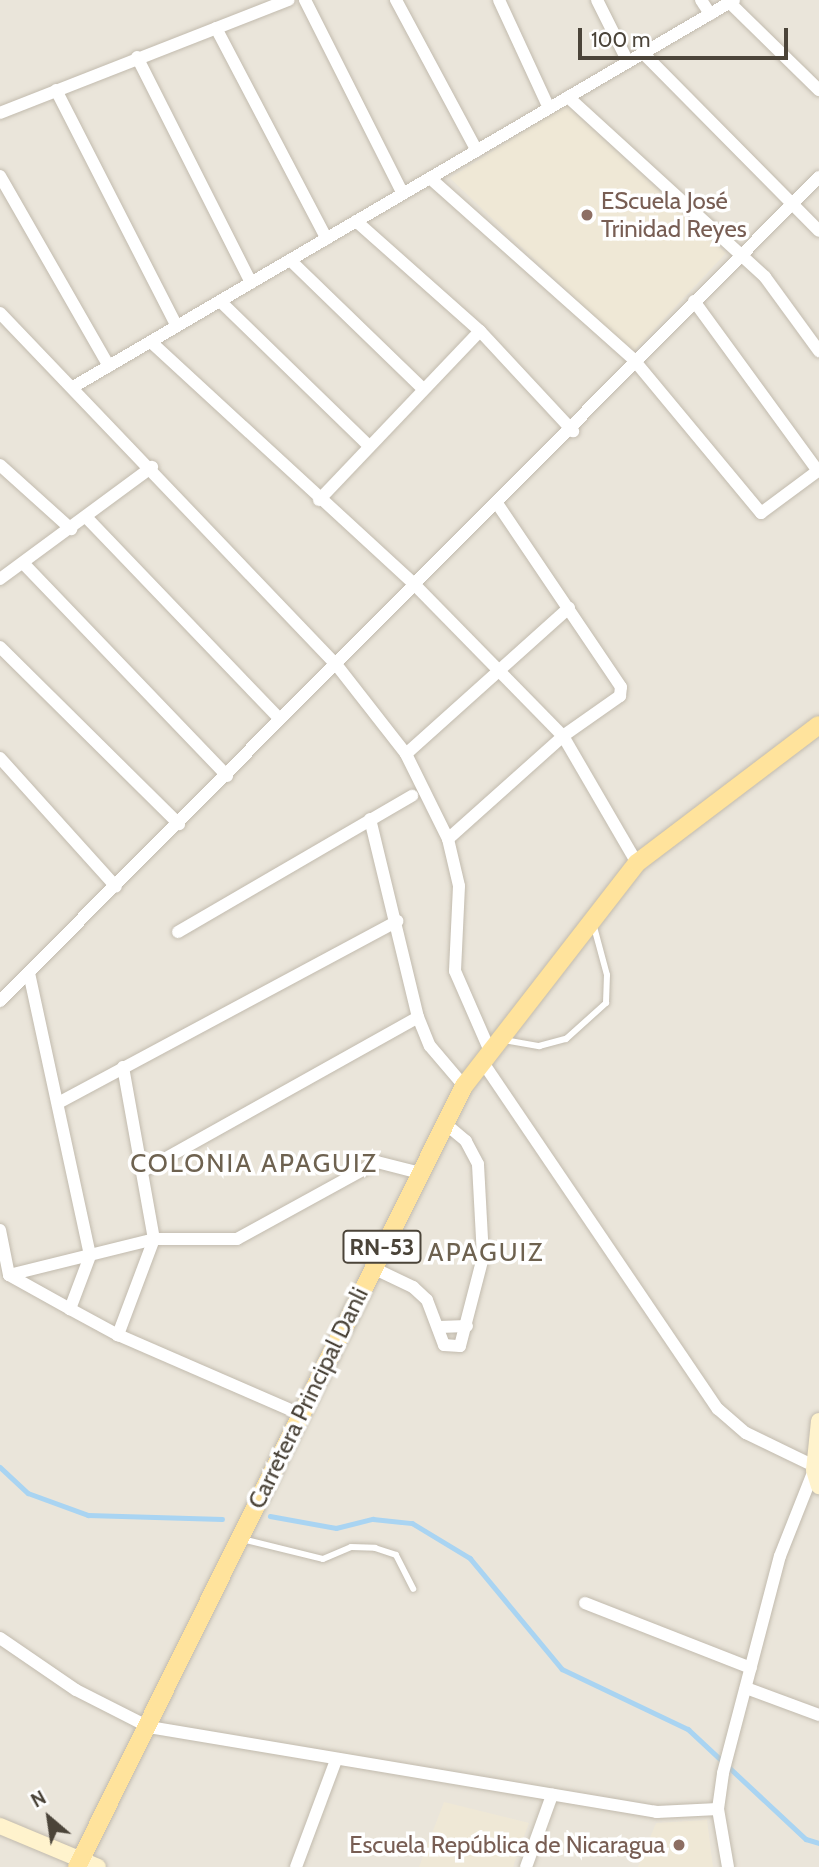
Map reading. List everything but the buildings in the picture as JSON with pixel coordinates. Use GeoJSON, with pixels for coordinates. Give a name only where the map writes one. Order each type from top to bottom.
{"type":"FeatureCollection","features":[{"type":"Feature","properties":{"kind":"main road","name":"Carretera Principal Danli"},"geometry":{"type":"LineString","coordinates":[[79,1863],[149,1727],[371,1267],[464,1086],[638,863],[819,725]]}},
{"type":"Feature","properties":{"kind":"main road"},"geometry":{"type":"LineString","coordinates":[[816,1474],[819,1421]]}},
{"type":"Feature","properties":{"kind":"main road"},"geometry":{"type":"LineString","coordinates":[[0,1826],[79,1863],[98,1867]]}},
{"type":"Feature","properties":{"kind":"street"},"geometry":{"type":"LineString","coordinates":[[0,113],[137,57],[216,29],[258,5],[289,0]]}},
{"type":"Feature","properties":{"kind":"street"},"geometry":{"type":"LineString","coordinates":[[305,0],[402,194]]}},
{"type":"Feature","properties":{"kind":"street"},"geometry":{"type":"LineString","coordinates":[[396,0],[477,151]]}},
{"type":"Feature","properties":{"kind":"street"},"geometry":{"type":"LineString","coordinates":[[499,0],[549,108]]}},
{"type":"Feature","properties":{"kind":"street"},"geometry":{"type":"LineString","coordinates":[[597,0],[628,62]]}},
{"type":"Feature","properties":{"kind":"street"},"geometry":{"type":"LineString","coordinates":[[701,0],[709,14]]}},
{"type":"Feature","properties":{"kind":"street"},"geometry":{"type":"LineString","coordinates":[[73,387],[222,303],[251,283],[732,1],[819,90]]}},
{"type":"Feature","properties":{"kind":"street"},"geometry":{"type":"LineString","coordinates":[[216,29],[327,239]]}},
{"type":"Feature","properties":{"kind":"street"},"geometry":{"type":"LineString","coordinates":[[643,53],[795,201],[819,231]]}},
{"type":"Feature","properties":{"kind":"street"},"geometry":{"type":"LineString","coordinates":[[137,57],[251,283]]}},
{"type":"Feature","properties":{"kind":"street"},"geometry":{"type":"LineString","coordinates":[[56,90],[177,326]]}},
{"type":"Feature","properties":{"kind":"street"},"geometry":{"type":"LineString","coordinates":[[568,97],[737,258],[765,277],[819,351]]}},
{"type":"Feature","properties":{"kind":"street"},"geometry":{"type":"LineString","coordinates":[[0,177],[109,366]]}},
{"type":"Feature","properties":{"kind":"street"},"geometry":{"type":"LineString","coordinates":[[0,1001],[228,776],[278,717],[499,506],[573,430],[634,360],[819,177]]}},
{"type":"Feature","properties":{"kind":"street"},"geometry":{"type":"LineString","coordinates":[[430,178],[634,360],[761,513],[818,471],[694,301]]}},
{"type":"Feature","properties":{"kind":"street"},"geometry":{"type":"LineString","coordinates":[[356,221],[480,331],[573,430]]}},
{"type":"Feature","properties":{"kind":"street"},"geometry":{"type":"LineString","coordinates":[[290,260],[421,387]]}},
{"type":"Feature","properties":{"kind":"street"},"geometry":{"type":"LineString","coordinates":[[222,303],[368,445]]}},
{"type":"Feature","properties":{"kind":"street"},"geometry":{"type":"LineString","coordinates":[[0,313],[152,467],[335,663],[406,754],[449,839],[458,886],[455,971],[490,1050],[718,1409],[757,1440],[816,1474],[780,1556],[723,1773],[718,1810],[728,1867]]}},
{"type":"Feature","properties":{"kind":"street"},"geometry":{"type":"LineString","coordinates":[[319,500],[421,387],[480,331]]}},
{"type":"Feature","properties":{"kind":"street"},"geometry":{"type":"LineString","coordinates":[[151,342],[319,500],[415,585],[563,736],[638,863]]}},
{"type":"Feature","properties":{"kind":"street"},"geometry":{"type":"LineString","coordinates":[[0,465],[71,529]]}},
{"type":"Feature","properties":{"kind":"street"},"geometry":{"type":"LineString","coordinates":[[0,579],[152,467]]}},
{"type":"Feature","properties":{"kind":"street"},"geometry":{"type":"LineString","coordinates":[[449,839],[563,736],[613,703],[621,687],[499,506]]}},
{"type":"Feature","properties":{"kind":"street"},"geometry":{"type":"LineString","coordinates":[[86,517],[278,717]]}},
{"type":"Feature","properties":{"kind":"street"},"geometry":{"type":"LineString","coordinates":[[23,563],[228,776]]}},
{"type":"Feature","properties":{"kind":"street"},"geometry":{"type":"LineString","coordinates":[[406,754],[501,673],[569,608]]}},
{"type":"Feature","properties":{"kind":"street"},"geometry":{"type":"LineString","coordinates":[[0,647],[179,824]]}},
{"type":"Feature","properties":{"kind":"street"},"geometry":{"type":"LineString","coordinates":[[0,758],[116,887]]}},
{"type":"Feature","properties":{"kind":"street"},"geometry":{"type":"LineString","coordinates":[[178,932],[412,796]]}},
{"type":"Feature","properties":{"kind":"street"},"geometry":{"type":"LineString","coordinates":[[370,819],[397,921],[418,1017],[430,1046],[464,1086]]}},
{"type":"Feature","properties":{"kind":"street"},"geometry":{"type":"LineString","coordinates":[[60,1101],[397,921]]}},
{"type":"Feature","properties":{"kind":"street"},"geometry":{"type":"LineString","coordinates":[[29,974],[60,1101],[90,1256],[70,1309]]}},
{"type":"Feature","properties":{"kind":"street"},"geometry":{"type":"LineString","coordinates":[[143,1171],[418,1017]]}},
{"type":"Feature","properties":{"kind":"street"},"geometry":{"type":"LineString","coordinates":[[118,1335],[154,1239],[122,1067]]}},
{"type":"Feature","properties":{"kind":"street"},"geometry":{"type":"LineString","coordinates":[[371,1267],[413,1287],[452,1350],[460,1346],[483,1257],[478,1164],[466,1141],[446,1124]]}},
{"type":"Feature","properties":{"kind":"street"},"geometry":{"type":"LineString","coordinates":[[9,1275],[154,1239],[237,1239],[377,1162],[419,1173]]}},
{"type":"Feature","properties":{"kind":"street"},"geometry":{"type":"LineString","coordinates":[[0,1230],[9,1275],[118,1335],[300,1414]]}},
{"type":"Feature","properties":{"kind":"street"},"geometry":{"type":"LineString","coordinates":[[439,1327],[467,1326]]}},
{"type":"Feature","properties":{"kind":"street"},"geometry":{"type":"LineString","coordinates":[[585,1604],[751,1668]]}},
{"type":"Feature","properties":{"kind":"street"},"geometry":{"type":"LineString","coordinates":[[0,1638],[76,1690],[149,1727],[657,1812],[718,1810]]}},
{"type":"Feature","properties":{"kind":"street"},"geometry":{"type":"LineString","coordinates":[[746,1688],[819,1715]]}},
{"type":"Feature","properties":{"kind":"street"},"geometry":{"type":"LineString","coordinates":[[296,1867],[336,1760]]}},
{"type":"Feature","properties":{"kind":"street"},"geometry":{"type":"LineString","coordinates":[[526,1867],[552,1795]]}},
{"type":"Feature","properties":{"kind":"lane"},"geometry":{"type":"LineString","coordinates":[[490,1050],[539,1046],[566,1039],[606,1003],[607,975],[592,920]]}},
{"type":"Feature","properties":{"kind":"lane"},"geometry":{"type":"LineString","coordinates":[[240,1539],[323,1559],[351,1547],[375,1548],[396,1555],[413,1589]]}},
{"type":"Feature","properties":{"kind":"shaded area"},"geometry":{"type":"Polygon","coordinates":[[[0,0],[819,0],[819,1867],[0,1867],[0,0]]]}},
{"type":"Feature","properties":{"kind":"shaded area","name":"EScuela José Trinidad Reyes"},"geometry":{"type":"Polygon","coordinates":[[[566,105],[726,253],[632,353],[450,178],[566,105]]]}},
{"type":"Feature","properties":{"kind":"shaded area"},"geometry":{"type":"Polygon","coordinates":[[[444,1802],[529,1823],[513,1867],[419,1867],[444,1802]]]}},
{"type":"Feature","properties":{"kind":"shaded area","name":"Escuela República de Nicaragua"},"geometry":{"type":"Polygon","coordinates":[[[707,1820],[713,1867],[638,1867],[656,1823],[707,1820]]]}},
{"type":"Feature","properties":{"kind":"waterway"},"geometry":{"type":"LineString","coordinates":[[0,1467],[28,1493],[88,1515],[222,1519]]}},
{"type":"Feature","properties":{"kind":"waterway"},"geometry":{"type":"LineString","coordinates":[[270,1516],[336,1528],[373,1519],[412,1523],[470,1558],[562,1669],[688,1729],[806,1839],[819,1843]]}},
{"type":"Feature","properties":{"kind":"place","name":"EScuela José Trinidad Reyes"},"geometry":{"type":"Point","coordinates":[587,215]}},
{"type":"Feature","properties":{"kind":"place","name":"Escuela República de Nicaragua"},"geometry":{"type":"Point","coordinates":[679,1845]}},
{"type":"Feature","properties":{"kind":"district","name":"COLONIA APAGUIZ"},"geometry":{"type":"Point","coordinates":[254,1164]}},
{"type":"Feature","properties":{"kind":"district","name":"APAGUIZ"},"geometry":{"type":"Point","coordinates":[486,1253]}}]}
